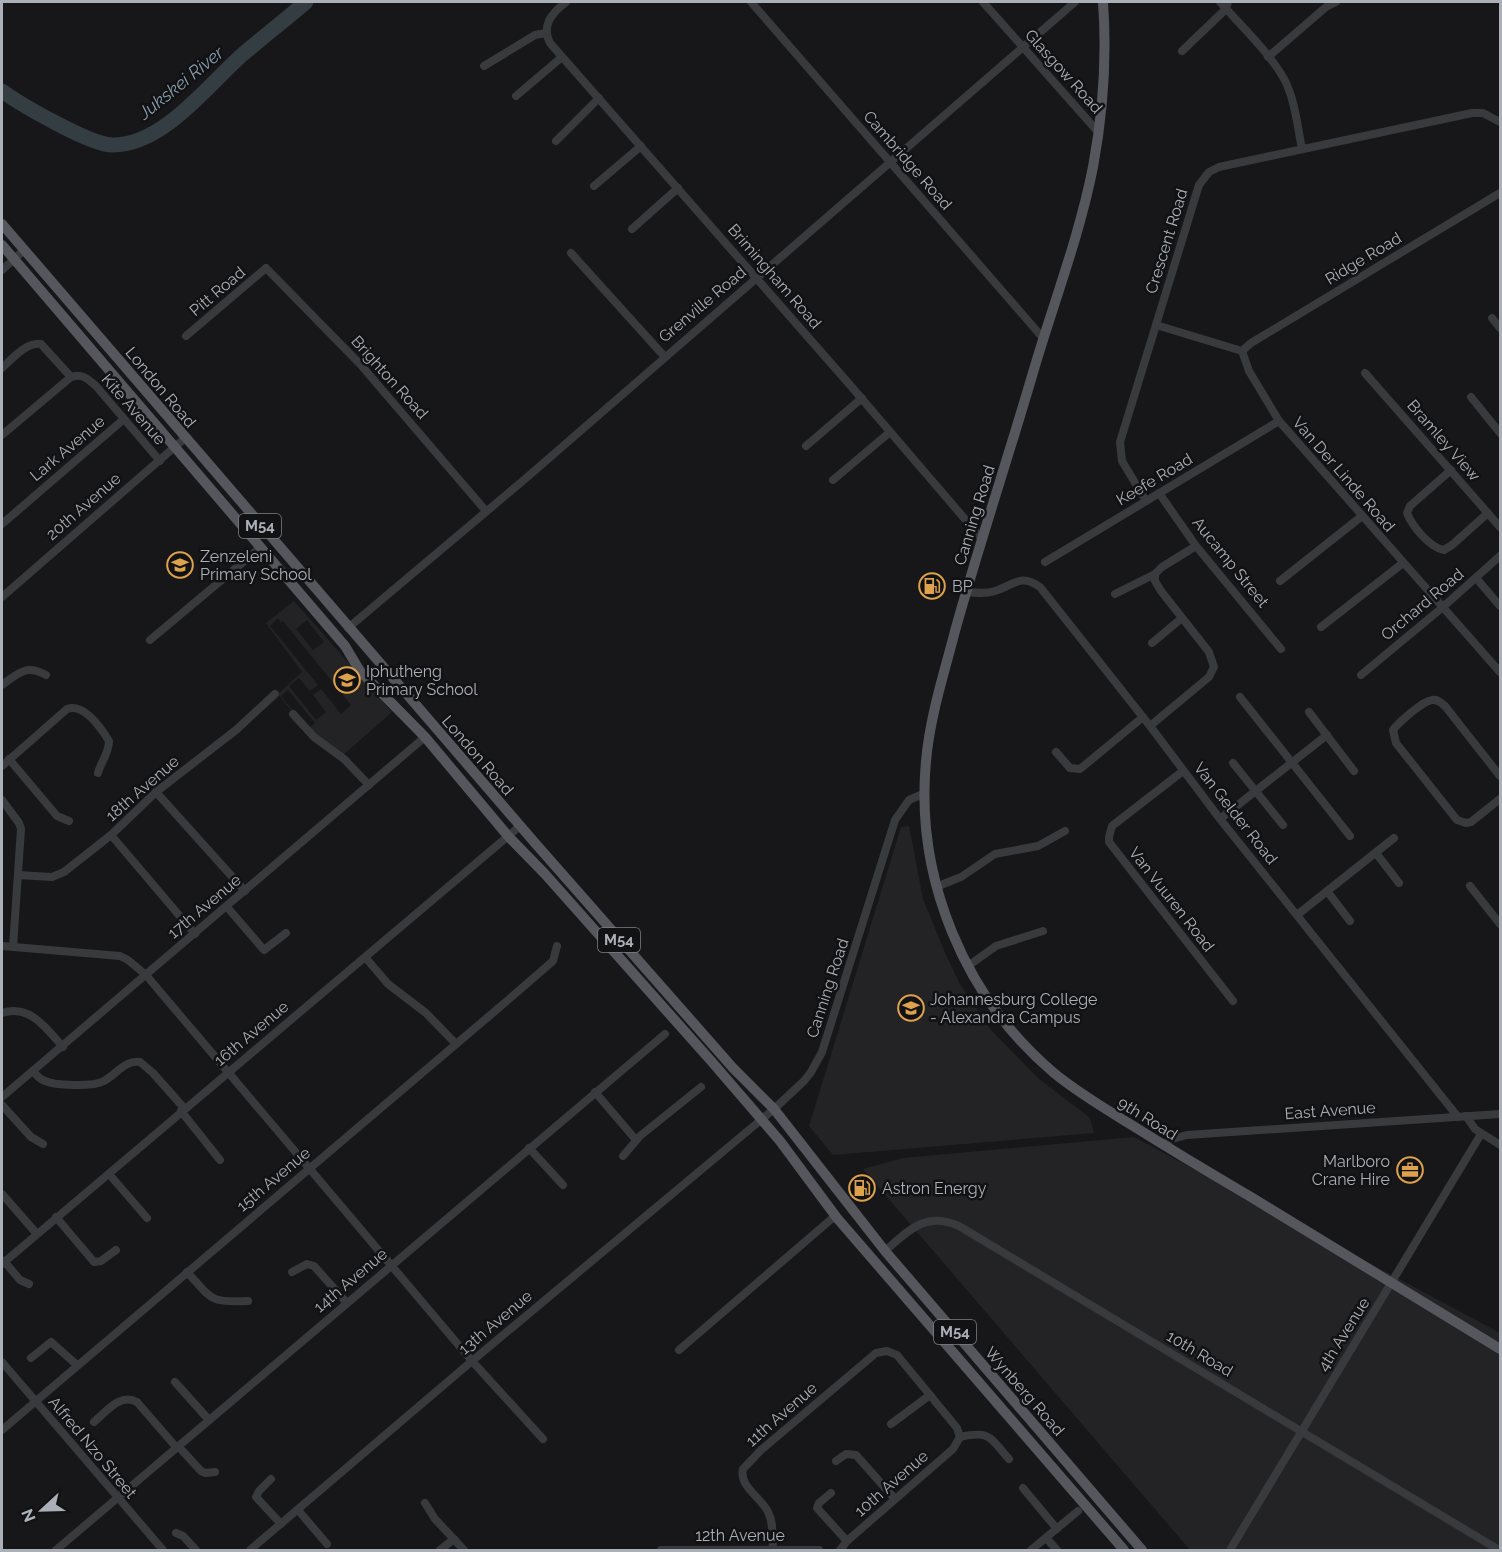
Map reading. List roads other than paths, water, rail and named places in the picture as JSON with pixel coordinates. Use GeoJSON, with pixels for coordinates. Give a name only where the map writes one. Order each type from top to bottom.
{"type":"FeatureCollection","features":[{"type":"Feature","properties":{"kind":"main road","name":"Canning Road"},"geometry":{"type":"LineString","coordinates":[[925,793],[926,755],[932,718],[966,592],[1087,192],[1099,133],[1105,55],[1103,2]]}},
{"type":"Feature","properties":{"kind":"main road","name":"London Road"},"geometry":{"type":"LineString","coordinates":[[2,224],[520,826],[732,1068],[774,1109]]}},
{"type":"Feature","properties":{"kind":"main road","name":"London Road"},"geometry":{"type":"LineString","coordinates":[[2,245],[345,646],[360,671],[425,737],[508,836],[545,874],[761,1119]]}},
{"type":"Feature","properties":{"kind":"main road","name":"9th Road"},"geometry":{"type":"LineString","coordinates":[[925,793],[930,853],[942,909],[980,988],[1005,1024],[1040,1061],[1083,1095],[1500,1349]]}},
{"type":"Feature","properties":{"kind":"main road","name":"Wynberg Road"},"geometry":{"type":"LineString","coordinates":[[774,1109],[885,1251],[1142,1551]]}},
{"type":"Feature","properties":{"kind":"main road","name":"Wynberg Road"},"geometry":{"type":"LineString","coordinates":[[761,1119],[835,1216],[1124,1551]]}},
{"type":"Feature","properties":{"kind":"street"},"geometry":{"type":"LineString","coordinates":[[484,66],[530,38],[546,33],[551,16],[566,2]]}},
{"type":"Feature","properties":{"kind":"street","name":"Cambridge Road"},"geometry":{"type":"LineString","coordinates":[[751,2],[1043,338]]}},
{"type":"Feature","properties":{"kind":"street","name":"Glasgow Road"},"geometry":{"type":"LineString","coordinates":[[983,2],[1099,133]]}},
{"type":"Feature","properties":{"kind":"street","name":"Grenville Road"},"geometry":{"type":"LineString","coordinates":[[348,628],[1075,2]]}},
{"type":"Feature","properties":{"kind":"street"},"geometry":{"type":"LineString","coordinates":[[1220,2],[1227,5],[1289,88],[1302,149]]}},
{"type":"Feature","properties":{"kind":"street"},"geometry":{"type":"LineString","coordinates":[[1268,57],[1326,7],[1336,2]]}},
{"type":"Feature","properties":{"kind":"street"},"geometry":{"type":"LineString","coordinates":[[1182,51],[1227,5]]}},
{"type":"Feature","properties":{"kind":"street","name":"Brimingham Road"},"geometry":{"type":"LineString","coordinates":[[546,33],[550,43],[562,57],[757,278],[982,539]]}},
{"type":"Feature","properties":{"kind":"street"},"geometry":{"type":"LineString","coordinates":[[516,96],[562,57]]}},
{"type":"Feature","properties":{"kind":"street"},"geometry":{"type":"LineString","coordinates":[[556,141],[599,98]]}},
{"type":"Feature","properties":{"kind":"street","name":"Crescent Road"},"geometry":{"type":"LineString","coordinates":[[1146,501],[1126,470],[1119,449],[1121,436],[1204,176],[1219,167],[1472,113],[1483,113],[1500,122]]}},
{"type":"Feature","properties":{"kind":"street"},"geometry":{"type":"LineString","coordinates":[[594,186],[641,146]]}},
{"type":"Feature","properties":{"kind":"street"},"geometry":{"type":"LineString","coordinates":[[632,229],[678,188]]}},
{"type":"Feature","properties":{"kind":"street","name":"Ridge Road"},"geometry":{"type":"LineString","coordinates":[[1242,351],[1251,343],[1500,193]]}},
{"type":"Feature","properties":{"kind":"street"},"geometry":{"type":"LineString","coordinates":[[2,270],[24,250]]}},
{"type":"Feature","properties":{"kind":"street"},"geometry":{"type":"LineString","coordinates":[[571,253],[664,356]]}},
{"type":"Feature","properties":{"kind":"street","name":"Pitt Road"},"geometry":{"type":"LineString","coordinates":[[186,336],[266,268]]}},
{"type":"Feature","properties":{"kind":"street","name":"Brighton Road"},"geometry":{"type":"LineString","coordinates":[[266,268],[360,364],[486,511]]}},
{"type":"Feature","properties":{"kind":"street"},"geometry":{"type":"LineString","coordinates":[[1492,318],[1500,328]]}},
{"type":"Feature","properties":{"kind":"street"},"geometry":{"type":"LineString","coordinates":[[1156,325],[1242,351]]}},
{"type":"Feature","properties":{"kind":"street","name":"Kite Avenue"},"geometry":{"type":"LineString","coordinates":[[2,368],[26,347],[38,343],[44,346],[71,376],[79,375],[89,380],[160,461]]}},
{"type":"Feature","properties":{"kind":"street","name":"Van Der Linde Road"},"geometry":{"type":"LineString","coordinates":[[1242,351],[1249,371],[1279,422],[1500,672]]}},
{"type":"Feature","properties":{"kind":"street","name":"Bramley View"},"geometry":{"type":"LineString","coordinates":[[1365,373],[1500,527]]}},
{"type":"Feature","properties":{"kind":"street"},"geometry":{"type":"LineString","coordinates":[[2,435],[71,376]]}},
{"type":"Feature","properties":{"kind":"street"},"geometry":{"type":"LineString","coordinates":[[1471,397],[1500,433]]}},
{"type":"Feature","properties":{"kind":"street"},"geometry":{"type":"LineString","coordinates":[[806,446],[861,398]]}},
{"type":"Feature","properties":{"kind":"street","name":"Lark Avenue"},"geometry":{"type":"LineString","coordinates":[[2,524],[124,419]]}},
{"type":"Feature","properties":{"kind":"street","name":"Keefe Road"},"geometry":{"type":"LineString","coordinates":[[1045,562],[1279,422]]}},
{"type":"Feature","properties":{"kind":"street"},"geometry":{"type":"LineString","coordinates":[[833,480],[890,432]]}},
{"type":"Feature","properties":{"kind":"street","name":"20th Avenue"},"geometry":{"type":"LineString","coordinates":[[2,597],[185,438]]}},
{"type":"Feature","properties":{"kind":"street"},"geometry":{"type":"LineString","coordinates":[[1451,470],[1408,509],[1408,517],[1435,548],[1444,550],[1488,513]]}},
{"type":"Feature","properties":{"kind":"street","name":"Aucamp Street"},"geometry":{"type":"LineString","coordinates":[[1159,493],[1196,546],[1281,649]]}},
{"type":"Feature","properties":{"kind":"street"},"geometry":{"type":"LineString","coordinates":[[1280,581],[1362,516]]}},
{"type":"Feature","properties":{"kind":"street"},"geometry":{"type":"LineString","coordinates":[[1115,594],[1155,574],[1162,567],[1196,546]]}},
{"type":"Feature","properties":{"kind":"street"},"geometry":{"type":"LineString","coordinates":[[150,640],[261,547]]}},
{"type":"Feature","properties":{"kind":"street","name":"Orchard Road"},"geometry":{"type":"LineString","coordinates":[[1361,675],[1500,556]]}},
{"type":"Feature","properties":{"kind":"street"},"geometry":{"type":"LineString","coordinates":[[1321,627],[1403,563]]}},
{"type":"Feature","properties":{"kind":"street"},"geometry":{"type":"LineString","coordinates":[[1150,726],[1209,677],[1214,667],[1209,652],[1158,587],[1155,574]]}},
{"type":"Feature","properties":{"kind":"street"},"geometry":{"type":"LineString","coordinates":[[1476,578],[1500,606]]}},
{"type":"Feature","properties":{"kind":"street","name":"Van Gelder Road"},"geometry":{"type":"LineString","coordinates":[[966,592],[992,592],[1022,580],[1036,585],[1143,717],[1297,915],[1462,1117],[1481,1134]]}},
{"type":"Feature","properties":{"kind":"street"},"geometry":{"type":"LineString","coordinates":[[1152,643],[1182,618]]}},
{"type":"Feature","properties":{"kind":"street"},"geometry":{"type":"LineString","coordinates":[[2,685],[26,669],[35,669],[46,675]]}},
{"type":"Feature","properties":{"kind":"street","name":"18th Avenue"},"geometry":{"type":"LineString","coordinates":[[18,875],[56,876],[111,835],[156,792],[236,730],[274,694]]}},
{"type":"Feature","properties":{"kind":"street"},"geometry":{"type":"LineString","coordinates":[[1240,697],[1350,836]]}},
{"type":"Feature","properties":{"kind":"street"},"geometry":{"type":"LineString","coordinates":[[1500,776],[1445,706],[1437,700],[1430,700],[1422,705],[1393,730],[1396,742],[1457,820],[1471,822],[1500,799]]}},
{"type":"Feature","properties":{"kind":"street"},"geometry":{"type":"LineString","coordinates":[[2,766],[65,710],[76,707],[84,711],[109,741],[109,748],[98,773]]}},
{"type":"Feature","properties":{"kind":"street"},"geometry":{"type":"LineString","coordinates":[[1309,712],[1354,771]]}},
{"type":"Feature","properties":{"kind":"street"},"geometry":{"type":"LineString","coordinates":[[293,714],[314,737],[344,759],[369,785]]}},
{"type":"Feature","properties":{"kind":"street"},"geometry":{"type":"LineString","coordinates":[[1056,752],[1070,768],[1080,769],[1143,717]]}},
{"type":"Feature","properties":{"kind":"street"},"geometry":{"type":"LineString","coordinates":[[1221,819],[1327,735]]}},
{"type":"Feature","properties":{"kind":"street","name":"17th Avenue"},"geometry":{"type":"LineString","coordinates":[[2,1097],[425,737]]}},
{"type":"Feature","properties":{"kind":"street"},"geometry":{"type":"LineString","coordinates":[[9,759],[57,816],[69,820]]}},
{"type":"Feature","properties":{"kind":"street"},"geometry":{"type":"LineString","coordinates":[[1233,763],[1283,825]]}},
{"type":"Feature","properties":{"kind":"street","name":"Van Vuuren Road"},"geometry":{"type":"LineString","coordinates":[[1183,771],[1112,826],[1108,837],[1109,842],[1233,1000]]}},
{"type":"Feature","properties":{"kind":"street"},"geometry":{"type":"LineString","coordinates":[[156,792],[245,891]]}},
{"type":"Feature","properties":{"kind":"street","name":"Canning Road"},"geometry":{"type":"LineString","coordinates":[[761,1119],[804,1081],[822,1052],[895,820],[909,800],[925,793]]}},
{"type":"Feature","properties":{"kind":"street"},"geometry":{"type":"LineString","coordinates":[[2,800],[19,822],[21,829],[13,947]]}},
{"type":"Feature","properties":{"kind":"street","name":"16th Avenue"},"geometry":{"type":"LineString","coordinates":[[3,1263],[365,957],[370,950],[520,826]]}},
{"type":"Feature","properties":{"kind":"street"},"geometry":{"type":"LineString","coordinates":[[936,887],[961,877],[995,854],[1038,846],[1065,831]]}},
{"type":"Feature","properties":{"kind":"street"},"geometry":{"type":"LineString","coordinates":[[111,835],[195,934]]}},
{"type":"Feature","properties":{"kind":"street"},"geometry":{"type":"LineString","coordinates":[[1297,915],[1394,838]]}},
{"type":"Feature","properties":{"kind":"street"},"geometry":{"type":"LineString","coordinates":[[1376,853],[1399,883]]}},
{"type":"Feature","properties":{"kind":"street"},"geometry":{"type":"LineString","coordinates":[[1470,886],[1500,924]]}},
{"type":"Feature","properties":{"kind":"street"},"geometry":{"type":"LineString","coordinates":[[1327,891],[1350,921]]}},
{"type":"Feature","properties":{"kind":"street"},"geometry":{"type":"LineString","coordinates":[[227,907],[264,950],[285,933]]}},
{"type":"Feature","properties":{"kind":"street"},"geometry":{"type":"LineString","coordinates":[[968,966],[996,946],[1043,930]]}},
{"type":"Feature","properties":{"kind":"street"},"geometry":{"type":"LineString","coordinates":[[2,946],[123,957],[146,975],[472,1361],[543,1439]]}},
{"type":"Feature","properties":{"kind":"street","name":"15th Avenue"},"geometry":{"type":"LineString","coordinates":[[2,1430],[553,961],[557,946]]}},
{"type":"Feature","properties":{"kind":"street"},"geometry":{"type":"LineString","coordinates":[[365,957],[388,984],[426,1013],[456,1044]]}},
{"type":"Feature","properties":{"kind":"street"},"geometry":{"type":"LineString","coordinates":[[2,1014],[19,1012],[34,1017],[63,1047]]}},
{"type":"Feature","properties":{"kind":"street","name":"14th Avenue"},"geometry":{"type":"LineString","coordinates":[[56,1551],[665,1034]]}},
{"type":"Feature","properties":{"kind":"street"},"geometry":{"type":"LineString","coordinates":[[33,1071],[47,1082],[92,1084],[104,1081],[128,1062],[140,1062],[153,1073],[220,1160]]}},
{"type":"Feature","properties":{"kind":"street"},"geometry":{"type":"LineString","coordinates":[[623,1156],[636,1140],[701,1087]]}},
{"type":"Feature","properties":{"kind":"street"},"geometry":{"type":"LineString","coordinates":[[595,1092],[636,1140]]}},
{"type":"Feature","properties":{"kind":"street"},"geometry":{"type":"LineString","coordinates":[[2,1105],[26,1133],[43,1144]]}},
{"type":"Feature","properties":{"kind":"street","name":"East Avenue"},"geometry":{"type":"LineString","coordinates":[[1163,1145],[1172,1139],[1187,1135],[1500,1114]]}},
{"type":"Feature","properties":{"kind":"street","name":"13th Avenue"},"geometry":{"type":"LineString","coordinates":[[250,1551],[761,1119]]}},
{"type":"Feature","properties":{"kind":"street"},"geometry":{"type":"LineString","coordinates":[[1481,1134],[1500,1145]]}},
{"type":"Feature","properties":{"kind":"street","name":"4th Avenue"},"geometry":{"type":"LineString","coordinates":[[1230,1551],[1392,1284],[1415,1240],[1481,1134]]}},
{"type":"Feature","properties":{"kind":"street"},"geometry":{"type":"LineString","coordinates":[[529,1148],[563,1185]]}},
{"type":"Feature","properties":{"kind":"street"},"geometry":{"type":"LineString","coordinates":[[109,1174],[147,1218]]}},
{"type":"Feature","properties":{"kind":"street"},"geometry":{"type":"LineString","coordinates":[[2,1194],[37,1234]]}},
{"type":"Feature","properties":{"kind":"street"},"geometry":{"type":"LineString","coordinates":[[679,1350],[835,1216]]}},
{"type":"Feature","properties":{"kind":"street"},"geometry":{"type":"LineString","coordinates":[[56,1217],[94,1262],[100,1262],[116,1251]]}},
{"type":"Feature","properties":{"kind":"street","name":"10th Road"},"geometry":{"type":"LineString","coordinates":[[885,1251],[905,1233],[922,1223],[937,1220],[952,1222],[1499,1551]]}},
{"type":"Feature","properties":{"kind":"street"},"geometry":{"type":"LineString","coordinates":[[3,1263],[20,1280],[29,1284]]}},
{"type":"Feature","properties":{"kind":"street"},"geometry":{"type":"LineString","coordinates":[[292,1272],[307,1264],[314,1266],[347,1303]]}},
{"type":"Feature","properties":{"kind":"street"},"geometry":{"type":"LineString","coordinates":[[187,1272],[216,1300],[248,1301]]}},
{"type":"Feature","properties":{"kind":"street"},"geometry":{"type":"LineString","coordinates":[[31,1358],[51,1342],[77,1365]]}},
{"type":"Feature","properties":{"kind":"street","name":"11th Avenue"},"geometry":{"type":"LineString","coordinates":[[773,1549],[769,1514],[742,1477],[743,1468],[761,1450],[874,1355],[882,1351],[893,1352],[897,1355],[930,1395]]}},
{"type":"Feature","properties":{"kind":"street","name":"Alfred Nzo Street"},"geometry":{"type":"LineString","coordinates":[[2,1362],[163,1551]]}},
{"type":"Feature","properties":{"kind":"street"},"geometry":{"type":"LineString","coordinates":[[175,1382],[209,1420]]}},
{"type":"Feature","properties":{"kind":"street"},"geometry":{"type":"LineString","coordinates":[[891,1424],[930,1395],[957,1428],[960,1437],[986,1435],[1009,1459]]}},
{"type":"Feature","properties":{"kind":"street"},"geometry":{"type":"LineString","coordinates":[[94,1422],[121,1400],[137,1402],[203,1472],[215,1472]]}},
{"type":"Feature","properties":{"kind":"street","name":"10th Avenue"},"geometry":{"type":"LineString","coordinates":[[840,1551],[847,1540],[953,1449],[960,1437]]}},
{"type":"Feature","properties":{"kind":"street"},"geometry":{"type":"LineString","coordinates":[[836,1461],[846,1454],[854,1454],[896,1499]]}},
{"type":"Feature","properties":{"kind":"street"},"geometry":{"type":"LineString","coordinates":[[271,1479],[256,1497],[281,1524]]}},
{"type":"Feature","properties":{"kind":"street"},"geometry":{"type":"LineString","coordinates":[[1023,1488],[1057,1529]]}},
{"type":"Feature","properties":{"kind":"street"},"geometry":{"type":"LineString","coordinates":[[831,1493],[819,1503],[817,1508],[847,1540]]}},
{"type":"Feature","properties":{"kind":"street"},"geometry":{"type":"LineString","coordinates":[[425,1503],[435,1519],[464,1551]]}},
{"type":"Feature","properties":{"kind":"street"},"geometry":{"type":"LineString","coordinates":[[298,1510],[327,1544]]}},
{"type":"Feature","properties":{"kind":"street"},"geometry":{"type":"LineString","coordinates":[[1031,1551],[1078,1511]]}},
{"type":"Feature","properties":{"kind":"street"},"geometry":{"type":"LineString","coordinates":[[176,1533],[183,1536],[196,1551]]}},
{"type":"Feature","properties":{"kind":"street"},"geometry":{"type":"LineString","coordinates":[[1046,1538],[1057,1551]]}},
{"type":"Feature","properties":{"kind":"street"},"geometry":{"type":"LineString","coordinates":[[440,1551],[454,1539]]}},
{"type":"Feature","properties":{"kind":"street","name":"12th Avenue"},"geometry":{"type":"LineString","coordinates":[[662,1551],[773,1549],[819,1551]]}},
{"type":"Feature","properties":{"kind":"waterway","name":"Jukskei River"},"geometry":{"type":"LineString","coordinates":[[2,91],[39,114],[89,139],[113,145],[131,142],[167,125],[242,55],[306,2]]}},
{"type":"Feature","properties":{"kind":"place","name":"Zenzeleni Primary School"},"geometry":{"type":"Point","coordinates":[180,565]}},
{"type":"Feature","properties":{"kind":"place","name":"BP"},"geometry":{"type":"Point","coordinates":[932,586]}},
{"type":"Feature","properties":{"kind":"place","name":"Iphutheng Primary School"},"geometry":{"type":"Point","coordinates":[347,680]}},
{"type":"Feature","properties":{"kind":"place","name":"Johannesburg College - Alexandra Campus"},"geometry":{"type":"Point","coordinates":[911,1008]}},
{"type":"Feature","properties":{"kind":"place","name":"Marlboro Crane Hire"},"geometry":{"type":"Point","coordinates":[1410,1170]}},
{"type":"Feature","properties":{"kind":"place","name":"Astron Energy"},"geometry":{"type":"Point","coordinates":[862,1188]}}]}
